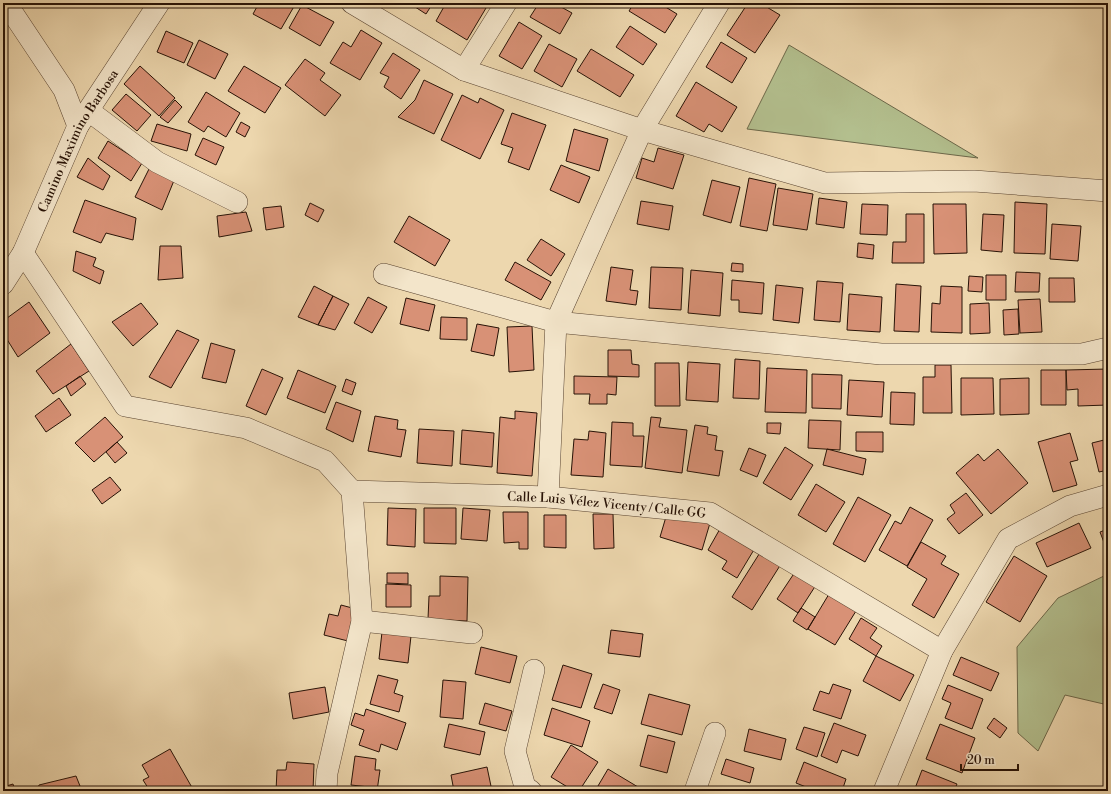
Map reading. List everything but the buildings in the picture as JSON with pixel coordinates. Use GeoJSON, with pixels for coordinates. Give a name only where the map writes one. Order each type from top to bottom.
{"type":"FeatureCollection","features":[{"type":"Feature","properties":{"kind":"street"},"geometry":{"type":"LineString","coordinates":[[6,3],[84,118],[157,162],[237,202]]}},
{"type":"Feature","properties":{"kind":"street","name":"Camino Maximino Barbosa"},"geometry":{"type":"LineString","coordinates":[[3,284],[23,252],[84,118],[159,3]]}},
{"type":"Feature","properties":{"kind":"street"},"geometry":{"type":"LineString","coordinates":[[352,3],[464,70],[642,130],[825,183],[974,181],[1108,191]]}},
{"type":"Feature","properties":{"kind":"street"},"geometry":{"type":"LineString","coordinates":[[464,70],[506,3]]}},
{"type":"Feature","properties":{"kind":"street"},"geometry":{"type":"LineString","coordinates":[[548,497],[556,322],[642,130],[719,3]]}},
{"type":"Feature","properties":{"kind":"street"},"geometry":{"type":"LineString","coordinates":[[23,252],[124,406],[246,428],[325,461],[352,491],[362,621],[327,773],[326,791]]}},
{"type":"Feature","properties":{"kind":"street"},"geometry":{"type":"LineString","coordinates":[[384,274],[556,322],[881,354],[1082,354],[1108,348]]}},
{"type":"Feature","properties":{"kind":"street","name":"Calle Luis Vélez Vicenty / Calle GG"},"geometry":{"type":"LineString","coordinates":[[352,491],[548,497],[710,513],[942,651]]}},
{"type":"Feature","properties":{"kind":"street"},"geometry":{"type":"LineString","coordinates":[[884,791],[942,651],[1008,539],[1070,506],[1108,495]]}},
{"type":"Feature","properties":{"kind":"street"},"geometry":{"type":"LineString","coordinates":[[362,621],[472,633]]}},
{"type":"Feature","properties":{"kind":"street"},"geometry":{"type":"LineString","coordinates":[[531,791],[525,787],[515,752],[534,670]]}},
{"type":"Feature","properties":{"kind":"street"},"geometry":{"type":"LineString","coordinates":[[695,791],[715,733]]}},
{"type":"Feature","properties":{"kind":"green space"},"geometry":{"type":"Polygon","coordinates":[[[789,45],[978,158],[747,129],[789,45]]]}},
{"type":"Feature","properties":{"kind":"green space"},"geometry":{"type":"Polygon","coordinates":[[[1104,576],[1108,585],[1108,705],[1065,695],[1038,751],[1018,733],[1017,647],[1058,598],[1104,576]]]}}]}
